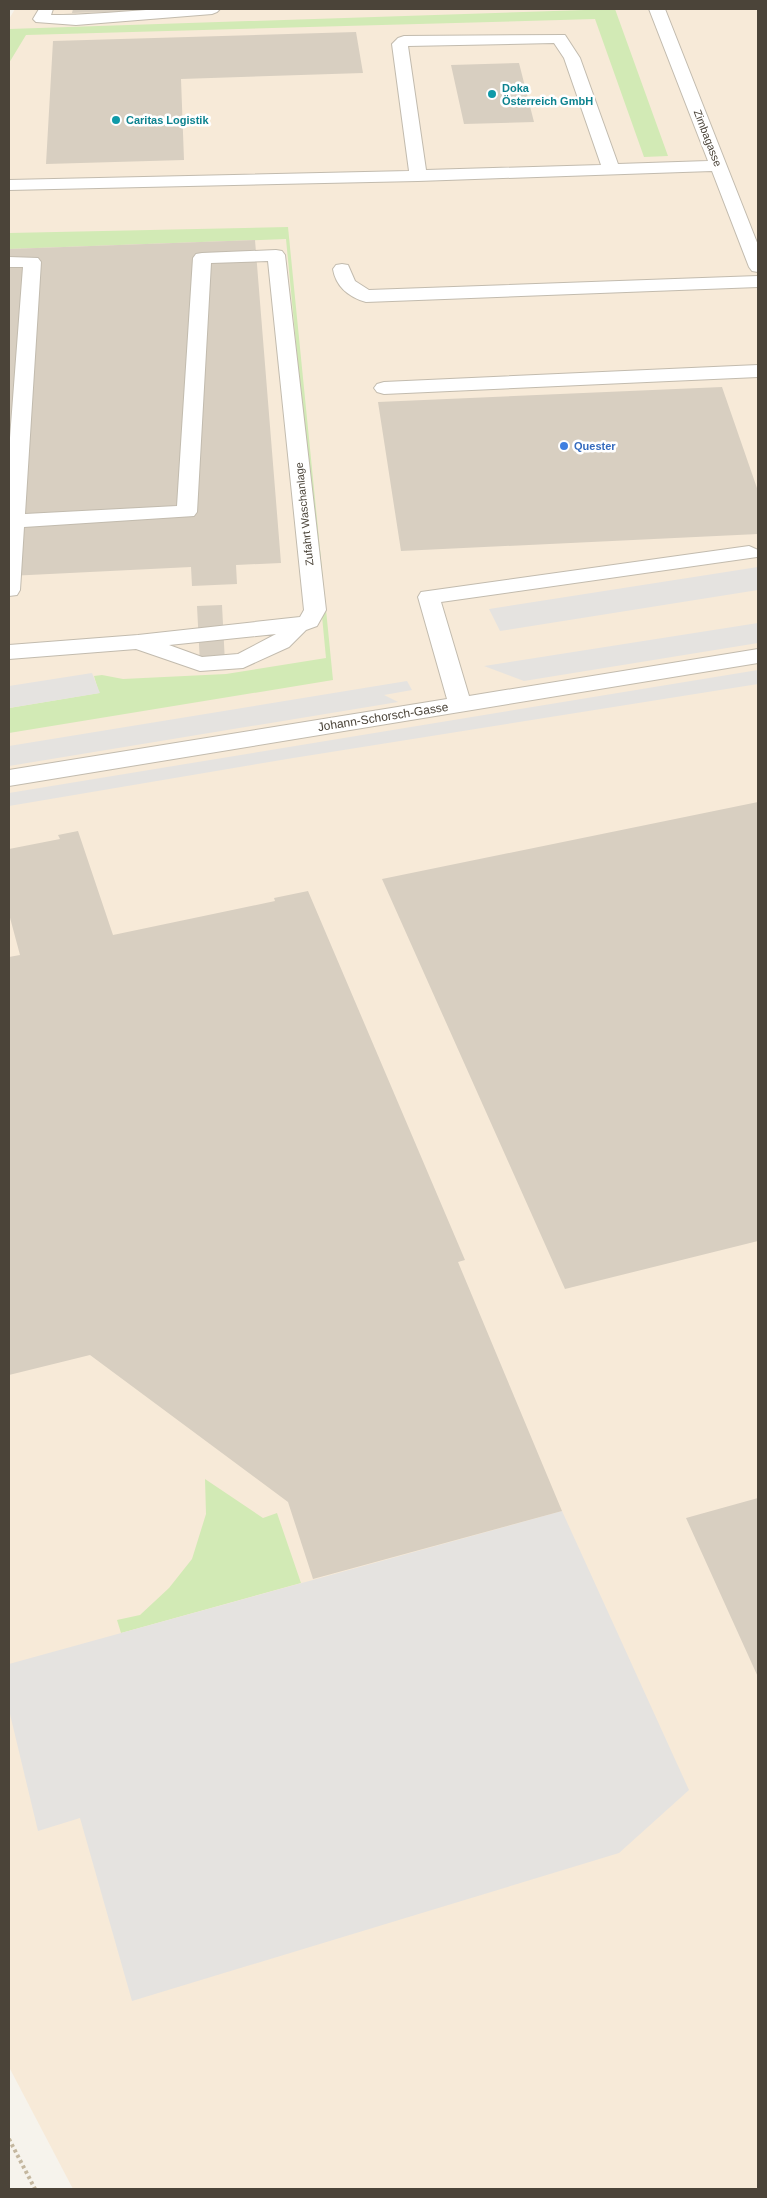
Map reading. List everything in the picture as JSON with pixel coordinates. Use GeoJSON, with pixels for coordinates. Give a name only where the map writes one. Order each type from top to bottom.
{"type":"FeatureCollection","features":[{"type":"Feature","properties":{"kind":"street"},"geometry":{"type":"LineString","coordinates":[[46,9],[41,19],[76,20],[212,9]]}},
{"type":"Feature","properties":{"kind":"street","name":"Zimbagasse"},"geometry":{"type":"LineString","coordinates":[[657,9],[718,166],[757,259]]}},
{"type":"Feature","properties":{"kind":"street"},"geometry":{"type":"LineString","coordinates":[[418,176],[400,44],[404,41],[560,38],[572,58],[611,170]]}},
{"type":"Feature","properties":{"kind":"street"},"geometry":{"type":"LineString","coordinates":[[9,185],[418,176],[718,166]]}},
{"type":"Feature","properties":{"kind":"street","name":"Zufahrt Waschanlage"},"geometry":{"type":"LineString","coordinates":[[14,521],[187,512],[202,258],[276,255],[315,610],[309,621],[298,625]]}},
{"type":"Feature","properties":{"kind":"street"},"geometry":{"type":"LineString","coordinates":[[9,262],[32,262],[9,590]]}},
{"type":"Feature","properties":{"kind":"street"},"geometry":{"type":"LineString","coordinates":[[342,268],[343,277],[348,286],[366,296],[758,282]]}},
{"type":"Feature","properties":{"kind":"street"},"geometry":{"type":"LineString","coordinates":[[384,388],[758,371]]}},
{"type":"Feature","properties":{"kind":"street"},"geometry":{"type":"LineString","coordinates":[[460,704],[429,597],[749,552]]}},
{"type":"Feature","properties":{"kind":"street"},"geometry":{"type":"LineString","coordinates":[[9,652],[138,642],[198,616],[237,613],[298,625]]}},
{"type":"Feature","properties":{"kind":"street"},"geometry":{"type":"LineString","coordinates":[[138,642],[200,664],[225,663],[243,661],[281,642],[298,625]]}},
{"type":"Feature","properties":{"kind":"street","name":"Johann-Schorsch-Gasse"},"geometry":{"type":"LineString","coordinates":[[9,778],[758,656]]}},
{"type":"Feature","properties":{"kind":"path"},"geometry":{"type":"LineString","coordinates":[[9,2139],[35,2189]]}},
{"type":"Feature","properties":{"kind":"shaded area"},"geometry":{"type":"Polygon","coordinates":[[[15,9],[758,9],[758,2189],[73,2189],[9,2067],[9,19],[15,9]]]}},
{"type":"Feature","properties":{"kind":"shaded area"},"geometry":{"type":"Polygon","coordinates":[[[758,567],[758,590],[500,631],[489,609],[758,567]]]}},
{"type":"Feature","properties":{"kind":"shaded area"},"geometry":{"type":"Polygon","coordinates":[[[758,623],[758,643],[524,681],[484,666],[758,623]]]}},
{"type":"Feature","properties":{"kind":"shaded area"},"geometry":{"type":"Polygon","coordinates":[[[758,670],[758,684],[287,759],[9,806],[9,793],[758,670]]]}},
{"type":"Feature","properties":{"kind":"shaded area"},"geometry":{"type":"Polygon","coordinates":[[[92,673],[100,693],[9,708],[9,686],[92,673]]]}},
{"type":"Feature","properties":{"kind":"shaded area"},"geometry":{"type":"Polygon","coordinates":[[[407,681],[412,690],[384,695],[398,702],[9,766],[9,746],[407,681]]]}},
{"type":"Feature","properties":{"kind":"shaded area"},"geometry":{"type":"Polygon","coordinates":[[[562,1511],[689,1790],[619,1853],[132,2001],[80,1818],[38,1831],[9,1710],[9,1664],[562,1511]]]}},
{"type":"Feature","properties":{"kind":"green space"},"geometry":{"type":"Polygon","coordinates":[[[615,9],[668,156],[644,157],[595,19],[26,35],[9,63],[9,29],[615,9]]]}},
{"type":"Feature","properties":{"kind":"green space"},"geometry":{"type":"Polygon","coordinates":[[[288,227],[333,680],[9,733],[9,708],[99,693],[94,676],[102,675],[123,679],[226,674],[326,658],[286,239],[9,249],[9,233],[288,227]]]}},
{"type":"Feature","properties":{"kind":"green space"},"geometry":{"type":"Polygon","coordinates":[[[205,1479],[263,1518],[277,1513],[301,1583],[121,1633],[117,1620],[140,1615],[169,1588],[192,1559],[206,1514],[205,1479]]]}},
{"type":"Feature","properties":{"kind":"building"},"geometry":{"type":"Polygon","coordinates":[[[73,9],[173,9],[173,10],[72,13],[73,9]]]}},
{"type":"Feature","properties":{"kind":"building","name":"Caritas Logistik"},"geometry":{"type":"Polygon","coordinates":[[[356,32],[363,73],[181,79],[184,160],[46,164],[53,41],[356,32]]]}},
{"type":"Feature","properties":{"kind":"building","name":"Doka Österreich GmbH"},"geometry":{"type":"Polygon","coordinates":[[[519,63],[534,122],[464,124],[451,65],[519,63]]]}},
{"type":"Feature","properties":{"kind":"building"},"geometry":{"type":"Polygon","coordinates":[[[255,240],[281,563],[236,565],[237,584],[192,586],[191,567],[9,576],[9,249],[255,240]]]}},
{"type":"Feature","properties":{"kind":"building","name":"Quester"},"geometry":{"type":"Polygon","coordinates":[[[722,387],[758,491],[758,534],[401,551],[378,402],[722,387]]]}},
{"type":"Feature","properties":{"kind":"building"},"geometry":{"type":"Polygon","coordinates":[[[222,605],[225,663],[200,664],[197,606],[222,605]]]}},
{"type":"Feature","properties":{"kind":"building"},"geometry":{"type":"Polygon","coordinates":[[[758,802],[758,1241],[565,1289],[382,879],[758,802]]]}},
{"type":"Feature","properties":{"kind":"building"},"geometry":{"type":"Polygon","coordinates":[[[78,831],[113,935],[275,901],[274,898],[308,891],[465,1260],[458,1262],[562,1511],[313,1579],[288,1502],[90,1355],[9,1375],[9,957],[20,955],[9,914],[9,849],[60,839],[58,835],[78,831]]]}},
{"type":"Feature","properties":{"kind":"building"},"geometry":{"type":"Polygon","coordinates":[[[758,1498],[758,1677],[686,1518],[758,1498]]]}},
{"type":"Feature","properties":{"kind":"place","name":"Doka Österreich GmbH"},"geometry":{"type":"Point","coordinates":[492,94]}},
{"type":"Feature","properties":{"kind":"place","name":"Caritas Logistik"},"geometry":{"type":"Point","coordinates":[116,120]}},
{"type":"Feature","properties":{"kind":"place","name":"Quester"},"geometry":{"type":"Point","coordinates":[564,446]}}]}
